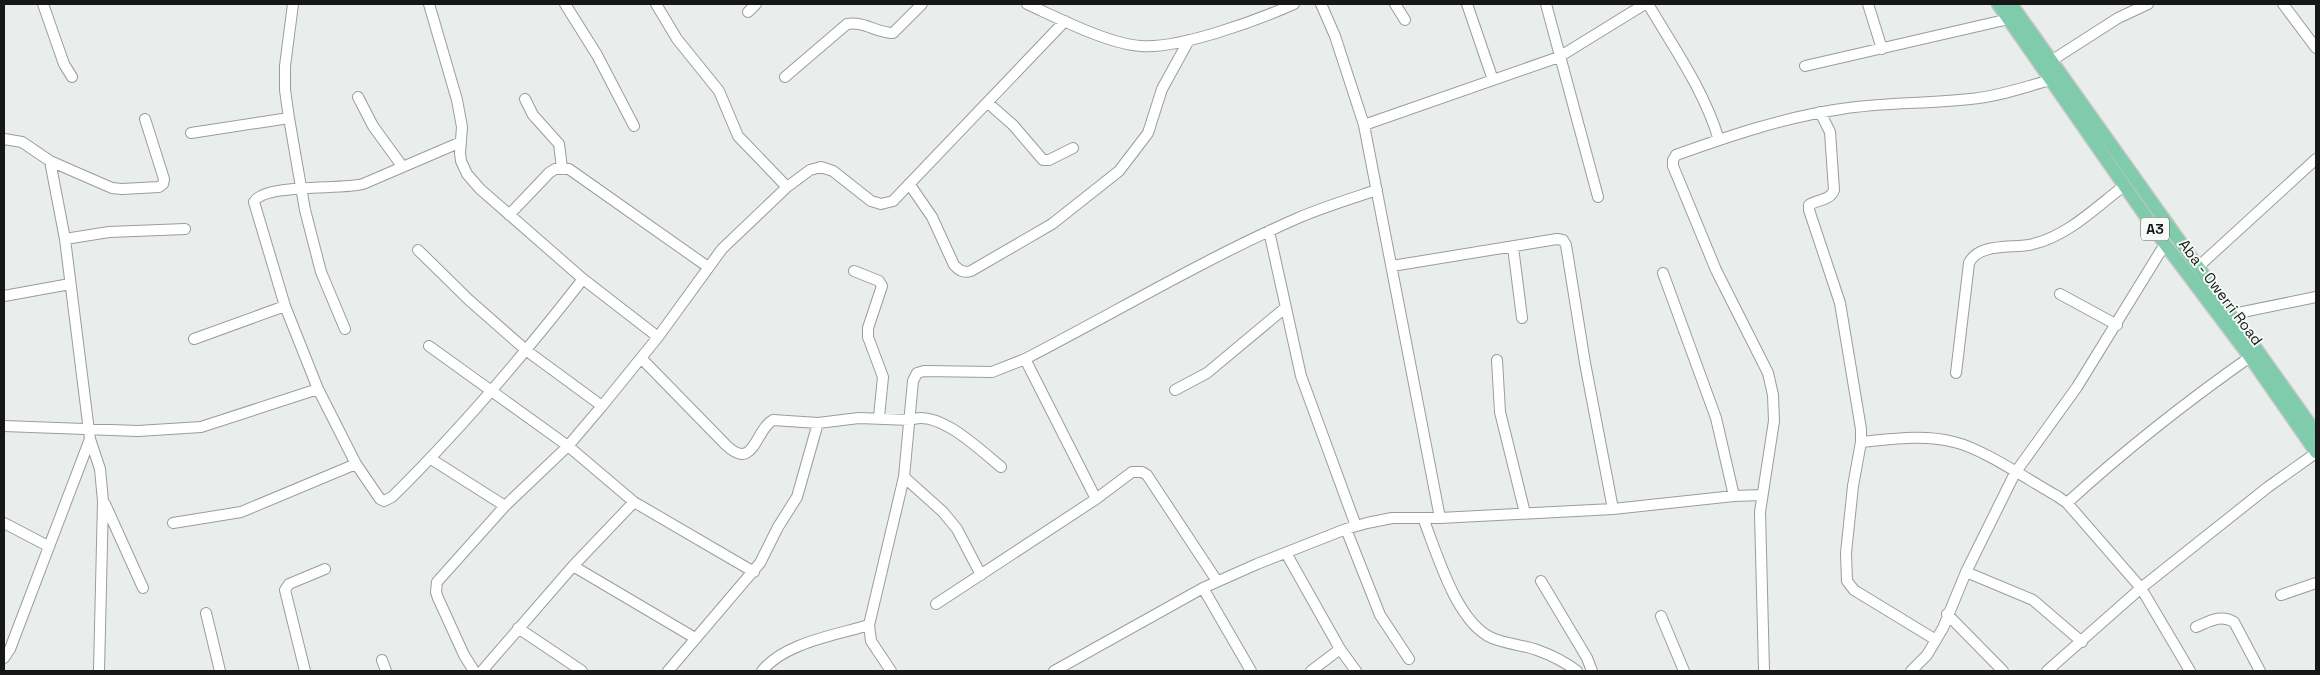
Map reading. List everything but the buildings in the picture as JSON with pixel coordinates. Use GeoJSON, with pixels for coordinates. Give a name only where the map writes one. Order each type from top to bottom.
{"type":"FeatureCollection","features":[{"type":"Feature","properties":{"kind":"main road","name":"Aba - Owerri Road"},"geometry":{"type":"LineString","coordinates":[[1998,4],[2051,80],[2199,266],[2315,428]]}},
{"type":"Feature","properties":{"kind":"main road","name":"Aba - Owerri Road"},"geometry":{"type":"LineString","coordinates":[[2010,4],[2051,60],[2106,149],[2124,186],[2250,357],[2316,453]]}},
{"type":"Feature","properties":{"kind":"street"},"geometry":{"type":"LineString","coordinates":[[43,4],[64,64],[72,77]]}},
{"type":"Feature","properties":{"kind":"street"},"geometry":{"type":"LineString","coordinates":[[293,4],[285,66],[289,118],[321,272],[345,329]]}},
{"type":"Feature","properties":{"kind":"street"},"geometry":{"type":"LineString","coordinates":[[429,4],[457,100],[462,126],[460,153],[467,174],[480,189],[583,279],[658,337]]}},
{"type":"Feature","properties":{"kind":"street"},"geometry":{"type":"LineString","coordinates":[[565,4],[597,55],[634,126]]}},
{"type":"Feature","properties":{"kind":"street"},"geometry":{"type":"LineString","coordinates":[[656,4],[677,39],[719,91],[738,136],[788,187]]}},
{"type":"Feature","properties":{"kind":"street"},"geometry":{"type":"LineString","coordinates":[[748,12],[756,4]]}},
{"type":"Feature","properties":{"kind":"street"},"geometry":{"type":"LineString","coordinates":[[785,77],[847,24],[860,23],[886,33],[893,33],[922,4]]}},
{"type":"Feature","properties":{"kind":"street"},"geometry":{"type":"LineString","coordinates":[[1027,4],[1115,40],[1140,46],[1158,46],[1189,40],[1271,14],[1294,4]]}},
{"type":"Feature","properties":{"kind":"street"},"geometry":{"type":"LineString","coordinates":[[1321,4],[1335,36],[1364,125],[1440,518]]}},
{"type":"Feature","properties":{"kind":"street"},"geometry":{"type":"LineString","coordinates":[[1395,4],[1406,20]]}},
{"type":"Feature","properties":{"kind":"street"},"geometry":{"type":"LineString","coordinates":[[1467,4],[1493,80]]}},
{"type":"Feature","properties":{"kind":"street"},"geometry":{"type":"LineString","coordinates":[[1546,4],[1598,196]]}},
{"type":"Feature","properties":{"kind":"street"},"geometry":{"type":"LineString","coordinates":[[1364,125],[1559,57],[1646,4],[1702,95],[1711,114],[1719,140]]}},
{"type":"Feature","properties":{"kind":"street"},"geometry":{"type":"LineString","coordinates":[[1868,4],[1882,49]]}},
{"type":"Feature","properties":{"kind":"street"},"geometry":{"type":"LineString","coordinates":[[2051,60],[2118,18],[2148,4]]}},
{"type":"Feature","properties":{"kind":"street"},"geometry":{"type":"LineString","coordinates":[[2283,4],[2316,48]]}},
{"type":"Feature","properties":{"kind":"street"},"geometry":{"type":"LineString","coordinates":[[1805,66],[2009,19]]}},
{"type":"Feature","properties":{"kind":"street"},"geometry":{"type":"LineString","coordinates":[[474,671],[464,655],[442,606],[436,587],[441,577],[505,506],[568,446],[658,337],[708,267],[738,232],[788,187],[810,170],[821,167],[833,171],[871,201],[881,204],[893,201],[1065,21]]}},
{"type":"Feature","properties":{"kind":"street"},"geometry":{"type":"LineString","coordinates":[[910,185],[932,217],[954,265],[959,270],[971,271],[1052,224],[1119,171],[1148,133],[1162,88],[1189,40]]}},
{"type":"Feature","properties":{"kind":"street"},"geometry":{"type":"LineString","coordinates":[[1764,671],[1760,512],[1774,421],[1773,395],[1768,373],[1716,270],[1673,166],[1676,155],[1719,140],[1820,112],[1843,108],[1971,99],[2002,94],[2051,80]]}},
{"type":"Feature","properties":{"kind":"street"},"geometry":{"type":"LineString","coordinates":[[358,97],[373,126],[402,166]]}},
{"type":"Feature","properties":{"kind":"street"},"geometry":{"type":"LineString","coordinates":[[525,99],[533,115],[558,144],[562,168]]}},
{"type":"Feature","properties":{"kind":"street"},"geometry":{"type":"LineString","coordinates":[[988,103],[1013,125],[1044,160],[1049,160],[1073,148]]}},
{"type":"Feature","properties":{"kind":"street"},"geometry":{"type":"LineString","coordinates":[[1820,112],[1830,132],[1834,190],[1832,195],[1812,202],[1808,210],[1840,303],[1860,420],[1861,442],[1853,486],[1846,553],[1847,581],[1854,590],[1936,640]]}},
{"type":"Feature","properties":{"kind":"street"},"geometry":{"type":"LineString","coordinates":[[190,133],[289,118]]}},
{"type":"Feature","properties":{"kind":"street"},"geometry":{"type":"LineString","coordinates":[[4,139],[22,142],[50,161],[112,188],[122,190],[159,186],[163,184],[164,179],[145,119]]}},
{"type":"Feature","properties":{"kind":"street"},"geometry":{"type":"LineString","coordinates":[[461,142],[363,184],[351,187],[302,187],[261,195],[254,202],[285,306],[318,389],[356,464],[376,495],[384,501],[392,498],[431,459],[527,351],[583,279]]}},
{"type":"Feature","properties":{"kind":"street"},"geometry":{"type":"LineString","coordinates":[[2199,266],[2316,159]]}},
{"type":"Feature","properties":{"kind":"street"},"geometry":{"type":"LineString","coordinates":[[50,161],[65,239],[90,434],[100,469],[103,501],[99,671]]}},
{"type":"Feature","properties":{"kind":"street"},"geometry":{"type":"LineString","coordinates":[[509,215],[549,173],[562,168],[569,170],[708,267]]}},
{"type":"Feature","properties":{"kind":"street"},"geometry":{"type":"LineString","coordinates":[[1956,373],[1969,263],[1973,256],[1984,250],[2031,245],[2047,240],[2062,232],[2124,186]]}},
{"type":"Feature","properties":{"kind":"street"},"geometry":{"type":"LineString","coordinates":[[891,671],[871,641],[869,625],[904,477],[913,381],[917,373],[924,371],[992,372],[1025,360],[1176,278],[1269,232],[1321,208],[1377,190]]}},
{"type":"Feature","properties":{"kind":"street"},"geometry":{"type":"LineString","coordinates":[[65,239],[140,230],[185,229]]}},
{"type":"Feature","properties":{"kind":"street"},"geometry":{"type":"LineString","coordinates":[[1269,232],[1301,376],[1380,616],[1409,659]]}},
{"type":"Feature","properties":{"kind":"street"},"geometry":{"type":"LineString","coordinates":[[1392,266],[1557,239],[1563,240],[1566,245],[1585,363],[1613,509]]}},
{"type":"Feature","properties":{"kind":"street"},"geometry":{"type":"LineString","coordinates":[[1911,671],[1920,664],[1936,640],[1966,572],[2015,473],[2077,387],[2117,325],[2165,244]]}},
{"type":"Feature","properties":{"kind":"street"},"geometry":{"type":"LineString","coordinates":[[1513,247],[1522,318]]}},
{"type":"Feature","properties":{"kind":"street"},"geometry":{"type":"LineString","coordinates":[[418,250],[469,300],[527,351],[602,406]]}},
{"type":"Feature","properties":{"kind":"street"},"geometry":{"type":"LineString","coordinates":[[854,271],[879,281],[882,286],[868,328],[868,337],[883,377],[879,417]]}},
{"type":"Feature","properties":{"kind":"street"},"geometry":{"type":"LineString","coordinates":[[1663,273],[1716,418],[1734,496]]}},
{"type":"Feature","properties":{"kind":"street"},"geometry":{"type":"LineString","coordinates":[[4,296],[70,284]]}},
{"type":"Feature","properties":{"kind":"street"},"geometry":{"type":"LineString","coordinates":[[2060,294],[2117,325]]}},
{"type":"Feature","properties":{"kind":"street"},"geometry":{"type":"LineString","coordinates":[[2233,314],[2316,297]]}},
{"type":"Feature","properties":{"kind":"street"},"geometry":{"type":"LineString","coordinates":[[194,339],[285,306]]}},
{"type":"Feature","properties":{"kind":"street"},"geometry":{"type":"LineString","coordinates":[[1175,390],[1207,373],[1285,308]]}},
{"type":"Feature","properties":{"kind":"street"},"geometry":{"type":"LineString","coordinates":[[429,346],[568,446],[634,502],[754,572]]}},
{"type":"Feature","properties":{"kind":"street"},"geometry":{"type":"LineString","coordinates":[[2067,503],[2110,464],[2183,405],[2250,357]]}},
{"type":"Feature","properties":{"kind":"street"},"geometry":{"type":"LineString","coordinates":[[641,358],[732,451],[740,454],[747,453],[753,448],[765,426],[773,420],[818,423],[879,417],[910,420],[918,416],[943,423],[976,446],[1000,467]]}},
{"type":"Feature","properties":{"kind":"street"},"geometry":{"type":"LineString","coordinates":[[1025,360],[1096,499]]}},
{"type":"Feature","properties":{"kind":"street"},"geometry":{"type":"LineString","coordinates":[[1497,360],[1500,412],[1524,513]]}},
{"type":"Feature","properties":{"kind":"street"},"geometry":{"type":"LineString","coordinates":[[4,426],[90,434],[201,427],[318,389]]}},
{"type":"Feature","properties":{"kind":"street"},"geometry":{"type":"LineString","coordinates":[[668,671],[754,572],[797,497],[818,423]]}},
{"type":"Feature","properties":{"kind":"street"},"geometry":{"type":"LineString","coordinates":[[4,658],[10,649],[90,434]]}},
{"type":"Feature","properties":{"kind":"street"},"geometry":{"type":"LineString","coordinates":[[1861,442],[1914,438],[1955,442],[1981,453],[2067,503],[2141,588],[2190,671]]}},
{"type":"Feature","properties":{"kind":"street"},"geometry":{"type":"LineString","coordinates":[[2047,671],[2141,588],[2268,487],[2316,453]]}},
{"type":"Feature","properties":{"kind":"street"},"geometry":{"type":"LineString","coordinates":[[431,459],[505,506]]}},
{"type":"Feature","properties":{"kind":"street"},"geometry":{"type":"LineString","coordinates":[[173,524],[241,512],[356,464]]}},
{"type":"Feature","properties":{"kind":"street"},"geometry":{"type":"LineString","coordinates":[[936,604],[1096,499],[1132,472],[1142,472],[1147,475],[1218,581]]}},
{"type":"Feature","properties":{"kind":"street"},"geometry":{"type":"LineString","coordinates":[[904,477],[943,512],[957,530],[982,575]]}},
{"type":"Feature","properties":{"kind":"street"},"geometry":{"type":"LineString","coordinates":[[1054,671],[1203,588],[1351,527],[1392,518],[1440,518],[1613,509],[1734,496],[1762,495]]}},
{"type":"Feature","properties":{"kind":"street"},"geometry":{"type":"LineString","coordinates":[[103,501],[143,588]]}},
{"type":"Feature","properties":{"kind":"street"},"geometry":{"type":"LineString","coordinates":[[482,671],[573,566],[634,502]]}},
{"type":"Feature","properties":{"kind":"street"},"geometry":{"type":"LineString","coordinates":[[1423,518],[1454,594],[1472,624],[1482,633],[1494,639],[1536,650],[1572,670]]}},
{"type":"Feature","properties":{"kind":"street"},"geometry":{"type":"LineString","coordinates":[[4,523],[48,546]]}},
{"type":"Feature","properties":{"kind":"street"},"geometry":{"type":"LineString","coordinates":[[1286,553],[1340,649],[1356,671]]}},
{"type":"Feature","properties":{"kind":"street"},"geometry":{"type":"LineString","coordinates":[[573,566],[695,638]]}},
{"type":"Feature","properties":{"kind":"street"},"geometry":{"type":"LineString","coordinates":[[305,671],[285,590],[289,584],[325,569]]}},
{"type":"Feature","properties":{"kind":"street"},"geometry":{"type":"LineString","coordinates":[[1966,572],[2033,600],[2082,642]]}},
{"type":"Feature","properties":{"kind":"street"},"geometry":{"type":"LineString","coordinates":[[1541,581],[1587,658],[1592,671]]}},
{"type":"Feature","properties":{"kind":"street"},"geometry":{"type":"LineString","coordinates":[[2281,595],[2316,583]]}},
{"type":"Feature","properties":{"kind":"street"},"geometry":{"type":"LineString","coordinates":[[1203,588],[1251,671]]}},
{"type":"Feature","properties":{"kind":"street"},"geometry":{"type":"LineString","coordinates":[[206,613],[220,671]]}},
{"type":"Feature","properties":{"kind":"street"},"geometry":{"type":"LineString","coordinates":[[1948,614],[2003,671]]}},
{"type":"Feature","properties":{"kind":"street"},"geometry":{"type":"LineString","coordinates":[[1661,616],[1684,671]]}},
{"type":"Feature","properties":{"kind":"street"},"geometry":{"type":"LineString","coordinates":[[2196,626],[2221,617],[2234,622],[2260,671]]}},
{"type":"Feature","properties":{"kind":"street"},"geometry":{"type":"LineString","coordinates":[[762,671],[769,663],[789,650],[869,625]]}},
{"type":"Feature","properties":{"kind":"street"},"geometry":{"type":"LineString","coordinates":[[518,628],[582,671]]}},
{"type":"Feature","properties":{"kind":"street"},"geometry":{"type":"LineString","coordinates":[[1311,671],[1340,649]]}},
{"type":"Feature","properties":{"kind":"street"},"geometry":{"type":"LineString","coordinates":[[382,660],[386,671]]}}]}
